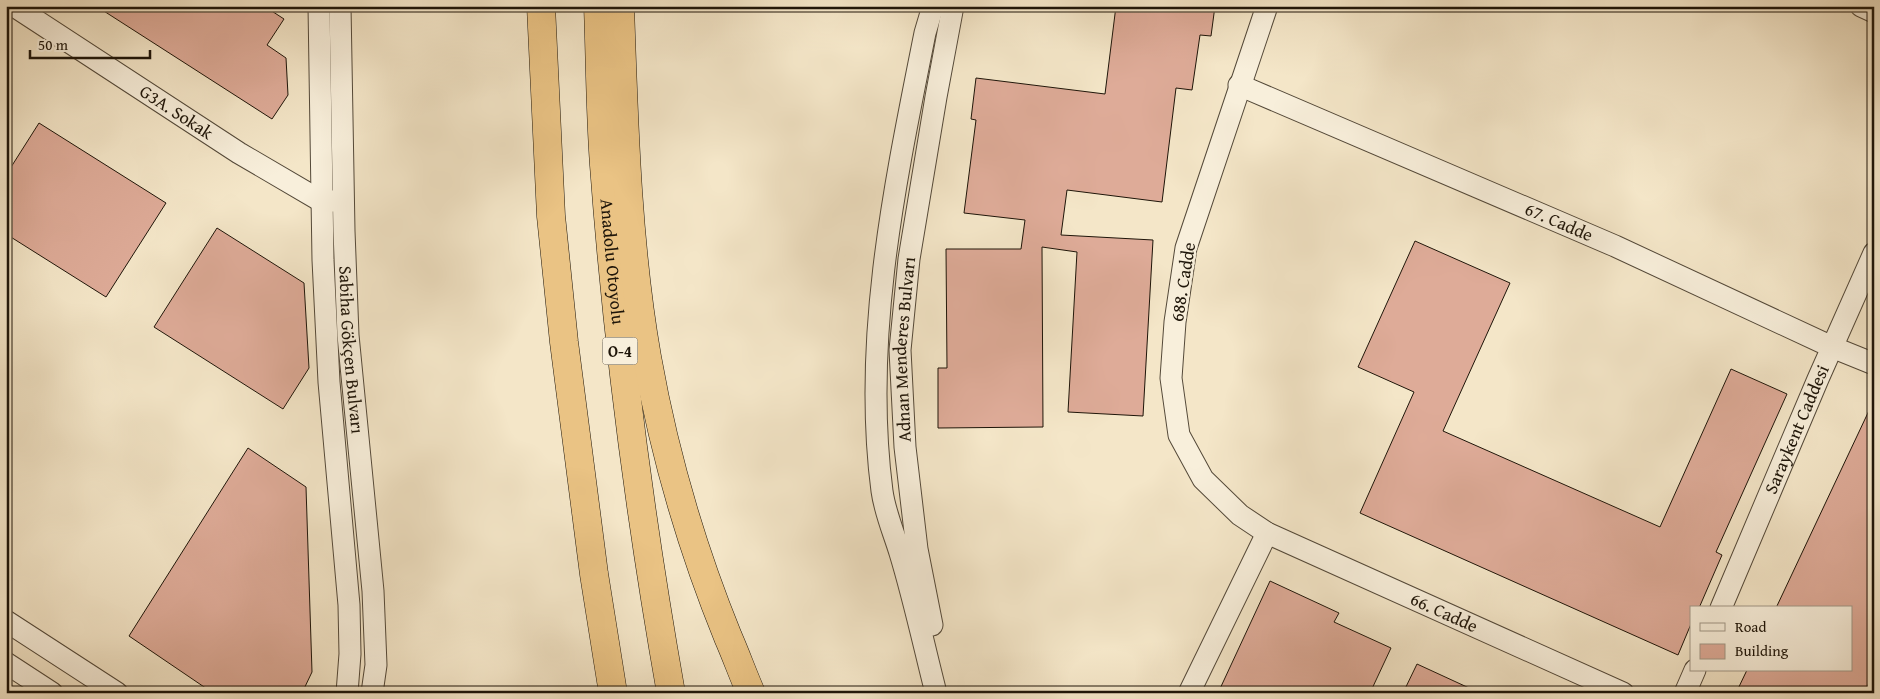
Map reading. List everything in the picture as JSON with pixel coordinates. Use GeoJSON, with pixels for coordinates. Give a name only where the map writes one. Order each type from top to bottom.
{"type":"FeatureCollection","features":[{"type":"Feature","properties":{"kind":"highway"},"geometry":{"type":"LineString","coordinates":[[542,6],[551,216],[564,342],[592,564],[613,693]]}},
{"type":"Feature","properties":{"kind":"highway","name":"Anadolu Otoyolu"},"geometry":{"type":"LineString","coordinates":[[598,6],[604,163],[620,350],[637,484],[655,605],[671,693]]}},
{"type":"Feature","properties":{"kind":"highway"},"geometry":{"type":"LineString","coordinates":[[620,6],[630,202],[637,286],[657,411],[684,517],[715,604],[751,693]]}},
{"type":"Feature","properties":{"kind":"street","name":"G3A. Sokak"},"geometry":{"type":"LineString","coordinates":[[14,6],[239,153],[322,201]]}},
{"type":"Feature","properties":{"kind":"street","name":"Sabiha Gökçen Bulvarı"},"geometry":{"type":"LineString","coordinates":[[319,6],[323,260],[330,382],[349,605],[350,654],[346,693]]}},
{"type":"Feature","properties":{"kind":"street","name":"Sabiha Gökçen Bulvarı"},"geometry":{"type":"LineString","coordinates":[[340,6],[348,335],[368,529],[375,627],[376,665],[372,693]]}},
{"type":"Feature","properties":{"kind":"street"},"geometry":{"type":"LineString","coordinates":[[933,6],[925,33],[888,230],[877,354],[877,436],[883,493],[890,525],[900,553],[936,693]]}},
{"type":"Feature","properties":{"kind":"street","name":"Adnan Menderes Bulvarı"},"geometry":{"type":"LineString","coordinates":[[949,693],[940,666],[917,549],[905,447],[900,350],[909,259],[953,6]]}},
{"type":"Feature","properties":{"kind":"street","name":"688. Cadde"},"geometry":{"type":"LineString","coordinates":[[1267,6],[1186,248],[1175,322],[1171,378],[1178,435],[1203,479],[1240,515],[1267,532]]}},
{"type":"Feature","properties":{"kind":"street"},"geometry":{"type":"LineString","coordinates":[[1861,6],[1874,12]]}},
{"type":"Feature","properties":{"kind":"street","name":"67. Cadde"},"geometry":{"type":"LineString","coordinates":[[1239,85],[1614,246],[1832,347],[1874,364]]}},
{"type":"Feature","properties":{"kind":"street"},"geometry":{"type":"LineString","coordinates":[[322,201],[344,201]]}},
{"type":"Feature","properties":{"kind":"street","name":"Saraykent Caddesi"},"geometry":{"type":"LineString","coordinates":[[1722,606],[1874,253]]}},
{"type":"Feature","properties":{"kind":"street"},"geometry":{"type":"LineString","coordinates":[[1189,693],[1267,532]]}},
{"type":"Feature","properties":{"kind":"street","name":"66. Cadde"},"geometry":{"type":"LineString","coordinates":[[1267,532],[1623,693]]}},
{"type":"Feature","properties":{"kind":"street"},"geometry":{"type":"LineString","coordinates":[[6,621],[117,693]]}},
{"type":"Feature","properties":{"kind":"street"},"geometry":{"type":"LineString","coordinates":[[6,663],[52,693]]}},
{"type":"Feature","properties":{"kind":"street"},"geometry":{"type":"LineString","coordinates":[[1685,693],[1694,672]]}},
{"type":"Feature","properties":{"kind":"building"},"geometry":{"type":"Polygon","coordinates":[[[96,6],[264,6],[284,19],[267,45],[286,58],[288,95],[272,119],[96,6]]]}},
{"type":"Feature","properties":{"kind":"building"},"geometry":{"type":"Polygon","coordinates":[[[1116,6],[1215,6],[1211,36],[1200,35],[1192,90],[1176,88],[1162,202],[1067,190],[1061,235],[1153,240],[1143,416],[1068,412],[1077,252],[1042,247],[1043,427],[938,428],[938,368],[947,368],[946,249],[1021,249],[1025,220],[964,213],[976,120],[971,119],[976,78],[1105,94],[1116,6]]]}},
{"type":"Feature","properties":{"kind":"building"},"geometry":{"type":"Polygon","coordinates":[[[39,123],[166,203],[106,297],[6,234],[6,175],[39,123]]]}},
{"type":"Feature","properties":{"kind":"building"},"geometry":{"type":"Polygon","coordinates":[[[217,228],[304,283],[309,368],[283,409],[154,327],[217,228]]]}},
{"type":"Feature","properties":{"kind":"building"},"geometry":{"type":"Polygon","coordinates":[[[1415,241],[1510,283],[1443,431],[1660,527],[1731,369],[1787,394],[1716,552],[1722,555],[1700,606],[1690,606],[1690,626],[1678,655],[1360,513],[1414,392],[1358,367],[1415,241]]]}},
{"type":"Feature","properties":{"kind":"building"},"geometry":{"type":"Polygon","coordinates":[[[1874,400],[1874,673],[1864,693],[1736,693],[1746,672],[1852,672],[1852,606],[1777,606],[1874,400]]]}},
{"type":"Feature","properties":{"kind":"building"},"geometry":{"type":"Polygon","coordinates":[[[248,448],[306,487],[312,672],[302,693],[213,693],[129,636],[248,448]]]}},
{"type":"Feature","properties":{"kind":"building"},"geometry":{"type":"Polygon","coordinates":[[[1270,581],[1339,613],[1334,622],[1391,648],[1370,693],[1218,693],[1270,581]]]}},
{"type":"Feature","properties":{"kind":"building"},"geometry":{"type":"Polygon","coordinates":[[[1417,664],[1480,693],[1403,693],[1417,664]]]}}]}
